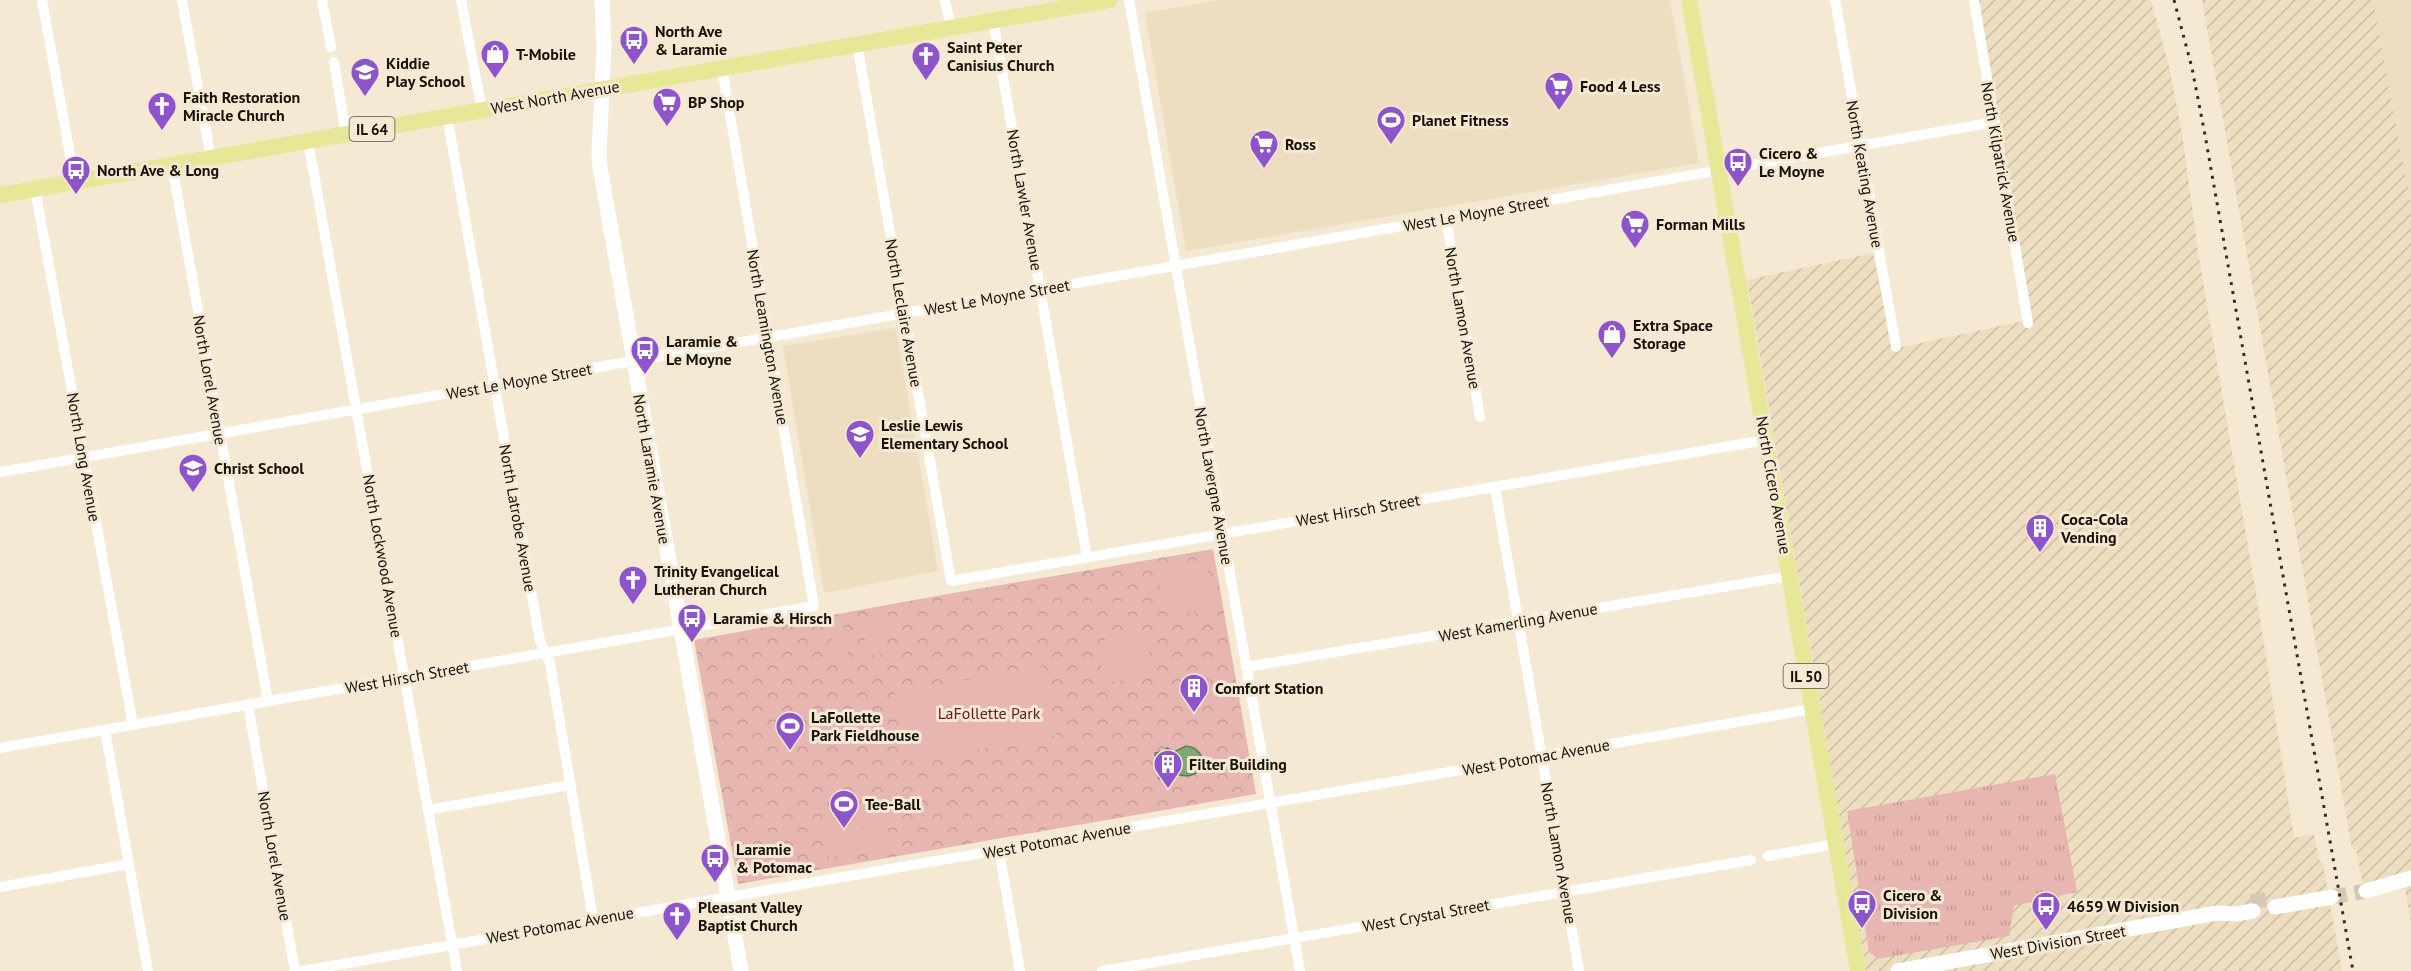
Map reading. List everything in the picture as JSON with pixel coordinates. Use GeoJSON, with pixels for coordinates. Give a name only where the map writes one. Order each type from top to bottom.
{"type":"FeatureCollection","features":[{"type":"Feature","properties":{"kind":"main road","name":"West North Avenue"},"geometry":{"type":"LineString","coordinates":[[0,195],[1110,0]]}},
{"type":"Feature","properties":{"kind":"main road","name":"North Cicero Avenue"},"geometry":{"type":"LineString","coordinates":[[1689,0],[1858,971]]}},
{"type":"Feature","properties":{"kind":"street"},"geometry":{"type":"LineString","coordinates":[[42,0],[75,182]]}},
{"type":"Feature","properties":{"kind":"street"},"geometry":{"type":"LineString","coordinates":[[182,0],[211,158]]}},
{"type":"Feature","properties":{"kind":"street"},"geometry":{"type":"LineString","coordinates":[[322,0],[331,47]]}},
{"type":"Feature","properties":{"kind":"street"},"geometry":{"type":"LineString","coordinates":[[461,0],[482,110]]}},
{"type":"Feature","properties":{"kind":"street","name":"North Laramie Avenue"},"geometry":{"type":"LineString","coordinates":[[602,0],[603,89],[599,154],[633,361],[741,971]]}},
{"type":"Feature","properties":{"kind":"street"},"geometry":{"type":"LineString","coordinates":[[945,0],[951,28]]}},
{"type":"Feature","properties":{"kind":"street","name":"North Lavergne Avenue"},"geometry":{"type":"LineString","coordinates":[[1129,0],[1300,971]]}},
{"type":"Feature","properties":{"kind":"street","name":"North Keating Avenue"},"geometry":{"type":"LineString","coordinates":[[1835,0],[1896,347]]}},
{"type":"Feature","properties":{"kind":"street","name":"North Kilpatrick Avenue"},"geometry":{"type":"LineString","coordinates":[[1974,0],[2028,323]]}},
{"type":"Feature","properties":{"kind":"street","name":"North Lawler Avenue"},"geometry":{"type":"LineString","coordinates":[[993,20],[1087,557]]}},
{"type":"Feature","properties":{"kind":"street","name":"North Leclaire Avenue"},"geometry":{"type":"LineString","coordinates":[[857,44],[951,581]]}},
{"type":"Feature","properties":{"kind":"street"},"geometry":{"type":"LineString","coordinates":[[334,62],[346,134]]}},
{"type":"Feature","properties":{"kind":"street","name":"North Leamington Avenue"},"geometry":{"type":"LineString","coordinates":[[722,68],[814,606]]}},
{"type":"Feature","properties":{"kind":"street","name":"North Latrobe Avenue"},"geometry":{"type":"LineString","coordinates":[[447,116],[540,641],[550,663],[593,920]]}},
{"type":"Feature","properties":{"kind":"street","name":"West Le Moyne Street"},"geometry":{"type":"LineString","coordinates":[[0,472],[1995,122]]}},
{"type":"Feature","properties":{"kind":"street","name":"North Lockwood Avenue"},"geometry":{"type":"LineString","coordinates":[[308,141],[457,971]]}},
{"type":"Feature","properties":{"kind":"street","name":"North Lorel Avenue"},"geometry":{"type":"LineString","coordinates":[[171,165],[268,701]]}},
{"type":"Feature","properties":{"kind":"street","name":"North Long Avenue"},"geometry":{"type":"LineString","coordinates":[[34,189],[133,725]]}},
{"type":"Feature","properties":{"kind":"street","name":"North Lamon Avenue"},"geometry":{"type":"LineString","coordinates":[[1446,218],[1480,417]]}},
{"type":"Feature","properties":{"kind":"street","name":"West Hirsch Street"},"geometry":{"type":"LineString","coordinates":[[951,581],[1765,440]]}},
{"type":"Feature","properties":{"kind":"street","name":"North Lamon Avenue"},"geometry":{"type":"LineString","coordinates":[[1494,487],[1579,971]]}},
{"type":"Feature","properties":{"kind":"street","name":"West Kamerling Avenue"},"geometry":{"type":"LineString","coordinates":[[1246,668],[1789,576]]}},
{"type":"Feature","properties":{"kind":"street","name":"West Hirsch Street"},"geometry":{"type":"LineString","coordinates":[[0,748],[814,606]]}},
{"type":"Feature","properties":{"kind":"street","name":"North Lorel Avenue"},"geometry":{"type":"LineString","coordinates":[[248,705],[295,971]]}},
{"type":"Feature","properties":{"kind":"street","name":"West Potomac Avenue"},"geometry":{"type":"LineString","coordinates":[[302,971],[1812,709]]}},
{"type":"Feature","properties":{"kind":"street"},"geometry":{"type":"LineString","coordinates":[[105,730],[148,971]]}},
{"type":"Feature","properties":{"kind":"street"},"geometry":{"type":"LineString","coordinates":[[428,810],[571,785]]}},
{"type":"Feature","properties":{"kind":"street"},"geometry":{"type":"LineString","coordinates":[[1768,856],[1836,844]]}},
{"type":"Feature","properties":{"kind":"street"},"geometry":{"type":"LineString","coordinates":[[999,850],[1020,971]]}},
{"type":"Feature","properties":{"kind":"street","name":"West Crystal Street"},"geometry":{"type":"LineString","coordinates":[[1102,971],[1750,860]]}},
{"type":"Feature","properties":{"kind":"street"},"geometry":{"type":"LineString","coordinates":[[0,887],[129,864]]}},
{"type":"Feature","properties":{"kind":"street"},"geometry":{"type":"LineString","coordinates":[[2365,886],[2404,880]]}},
{"type":"Feature","properties":{"kind":"street"},"geometry":{"type":"LineString","coordinates":[[2274,902],[2331,892]]}},
{"type":"Feature","properties":{"kind":"street","name":"West Division Street"},"geometry":{"type":"LineString","coordinates":[[1898,971],[2217,913],[2236,914],[2252,907]]}},
{"type":"Feature","properties":{"kind":"shaded area"},"geometry":{"type":"Polygon","coordinates":[[[1220,0],[1670,0],[1699,163],[1186,251],[1145,13],[1220,0]]]}},
{"type":"Feature","properties":{"kind":"shaded area"},"geometry":{"type":"Polygon","coordinates":[[[1978,0],[2151,0],[2169,66],[2182,133],[2199,258],[2259,611],[2294,838],[2314,834],[2319,860],[2323,864],[2342,971],[1866,971],[1747,280],[1873,253],[1893,349],[2032,319],[1978,0]]]}},
{"type":"Feature","properties":{"kind":"shaded area"},"geometry":{"type":"Polygon","coordinates":[[[2202,0],[2373,0],[2411,207],[2411,923],[2405,889],[2365,895],[2356,849],[2352,849],[2202,0]]]}},
{"type":"Feature","properties":{"kind":"shaded area"},"geometry":{"type":"Polygon","coordinates":[[[2373,0],[2411,0],[2411,207],[2373,0]]]}},
{"type":"Feature","properties":{"kind":"shaded area","name":"Leslie Lewis Elementary School"},"geometry":{"type":"Polygon","coordinates":[[[896,328],[938,571],[824,593],[783,346],[896,328]]]}},
{"type":"Feature","properties":{"kind":"shaded area"},"geometry":{"type":"Polygon","coordinates":[[[1186,746],[1200,753],[1202,765],[1199,771],[1186,776],[1177,774],[1173,780],[1159,779],[1155,753],[1165,751],[1167,748],[1174,752],[1186,746]]]}},
{"type":"Feature","properties":{"kind":"green space","name":"LaFollette Park"},"geometry":{"type":"Polygon","coordinates":[[[1213,549],[1256,794],[738,884],[694,640],[1213,549]]]}},
{"type":"Feature","properties":{"kind":"green space"},"geometry":{"type":"Polygon","coordinates":[[[1202,560],[1207,564],[1213,601],[1201,611],[1193,613],[1172,607],[1162,594],[1160,575],[1168,565],[1202,560]]]}},
{"type":"Feature","properties":{"kind":"green space"},"geometry":{"type":"Polygon","coordinates":[[[882,619],[888,652],[868,656],[862,624],[882,619]]]}},
{"type":"Feature","properties":{"kind":"green space"},"geometry":{"type":"Polygon","coordinates":[[[843,625],[850,664],[837,666],[830,627],[843,625]]]}},
{"type":"Feature","properties":{"kind":"green space"},"geometry":{"type":"Polygon","coordinates":[[[1124,631],[1132,633],[1144,642],[1150,656],[1149,663],[1142,678],[1112,682],[1103,677],[1099,644],[1111,635],[1124,631]]]}},
{"type":"Feature","properties":{"kind":"green space"},"geometry":{"type":"Polygon","coordinates":[[[1044,666],[1057,735],[907,762],[895,693],[1044,666]]]}},
{"type":"Feature","properties":{"kind":"green space"},"geometry":{"type":"Polygon","coordinates":[[[2055,774],[2077,892],[2014,906],[2009,936],[1878,959],[1869,952],[1847,811],[2055,774]]]}},
{"type":"Feature","properties":{"kind":"green space","name":"Tee-Ball"},"geometry":{"type":"Polygon","coordinates":[[[858,803],[866,851],[829,857],[822,809],[858,803]]]}},
{"type":"Feature","properties":{"kind":"green space"},"geometry":{"type":"Polygon","coordinates":[[[880,803],[888,844],[867,848],[859,807],[880,803]]]}},
{"type":"Feature","properties":{"kind":"tunnel"},"geometry":{"type":"LineString","coordinates":[[2332,897],[2366,891]]}},
{"type":"Feature","properties":{"kind":"tunnel"},"geometry":{"type":"LineString","coordinates":[[2251,902],[2274,898]]}},
{"type":"Feature","properties":{"kind":"railway"},"geometry":{"type":"LineString","coordinates":[[2174,0],[2192,68],[2205,135],[2353,971]]}},
{"type":"Feature","properties":{"kind":"place","name":"North Ave & Laramie"},"geometry":{"type":"Point","coordinates":[634,66]}},
{"type":"Feature","properties":{"kind":"place","name":"T-Mobile"},"geometry":{"type":"Point","coordinates":[495,80]}},
{"type":"Feature","properties":{"kind":"place","name":"Saint Peter Canisius Church"},"geometry":{"type":"Point","coordinates":[926,82]}},
{"type":"Feature","properties":{"kind":"place","name":"Kiddie Play School"},"geometry":{"type":"Point","coordinates":[365,98]}},
{"type":"Feature","properties":{"kind":"place","name":"Food 4 Less"},"geometry":{"type":"Point","coordinates":[1559,112]}},
{"type":"Feature","properties":{"kind":"place","name":"BP Shop"},"geometry":{"type":"Point","coordinates":[667,128]}},
{"type":"Feature","properties":{"kind":"place","name":"Faith Restoration Miracle Church"},"geometry":{"type":"Point","coordinates":[162,132]}},
{"type":"Feature","properties":{"kind":"place","name":"Planet Fitness"},"geometry":{"type":"Point","coordinates":[1391,146]}},
{"type":"Feature","properties":{"kind":"place","name":"Ross"},"geometry":{"type":"Point","coordinates":[1264,170]}},
{"type":"Feature","properties":{"kind":"place","name":"Cicero & Le Moyne"},"geometry":{"type":"Point","coordinates":[1738,188]}},
{"type":"Feature","properties":{"kind":"place","name":"North Ave & Long"},"geometry":{"type":"Point","coordinates":[76,196]}},
{"type":"Feature","properties":{"kind":"place","name":"Forman Mills"},"geometry":{"type":"Point","coordinates":[1635,250]}},
{"type":"Feature","properties":{"kind":"place","name":"Extra Space Storage"},"geometry":{"type":"Point","coordinates":[1612,360]}},
{"type":"Feature","properties":{"kind":"place","name":"Laramie & Le Moyne"},"geometry":{"type":"Point","coordinates":[645,376]}},
{"type":"Feature","properties":{"kind":"place","name":"Leslie Lewis Elementary School"},"geometry":{"type":"Point","coordinates":[860,460]}},
{"type":"Feature","properties":{"kind":"place","name":"Christ School"},"geometry":{"type":"Point","coordinates":[193,494]}},
{"type":"Feature","properties":{"kind":"place","name":"Coca-Cola Vending"},"geometry":{"type":"Point","coordinates":[2040,554]}},
{"type":"Feature","properties":{"kind":"place","name":"Trinity Evangelical Lutheran Church"},"geometry":{"type":"Point","coordinates":[633,606]}},
{"type":"Feature","properties":{"kind":"place","name":"Laramie & Hirsch"},"geometry":{"type":"Point","coordinates":[692,644]}},
{"type":"Feature","properties":{"kind":"place","name":"Comfort Station"},"geometry":{"type":"Point","coordinates":[1194,714]}},
{"type":"Feature","properties":{"kind":"place","name":"LaFollette Park Fieldhouse"},"geometry":{"type":"Point","coordinates":[790,752]}},
{"type":"Feature","properties":{"kind":"place","name":"Filter Building"},"geometry":{"type":"Point","coordinates":[1168,790]}},
{"type":"Feature","properties":{"kind":"place","name":"Tee-Ball"},"geometry":{"type":"Point","coordinates":[844,830]}},
{"type":"Feature","properties":{"kind":"place","name":"Laramie & Potomac"},"geometry":{"type":"Point","coordinates":[715,884]}},
{"type":"Feature","properties":{"kind":"place","name":"Cicero & Division"},"geometry":{"type":"Point","coordinates":[1862,930]}},
{"type":"Feature","properties":{"kind":"place","name":"4659 W Division"},"geometry":{"type":"Point","coordinates":[2046,932]}},
{"type":"Feature","properties":{"kind":"place","name":"Pleasant Valley Baptist Church"},"geometry":{"type":"Point","coordinates":[677,942]}}]}
